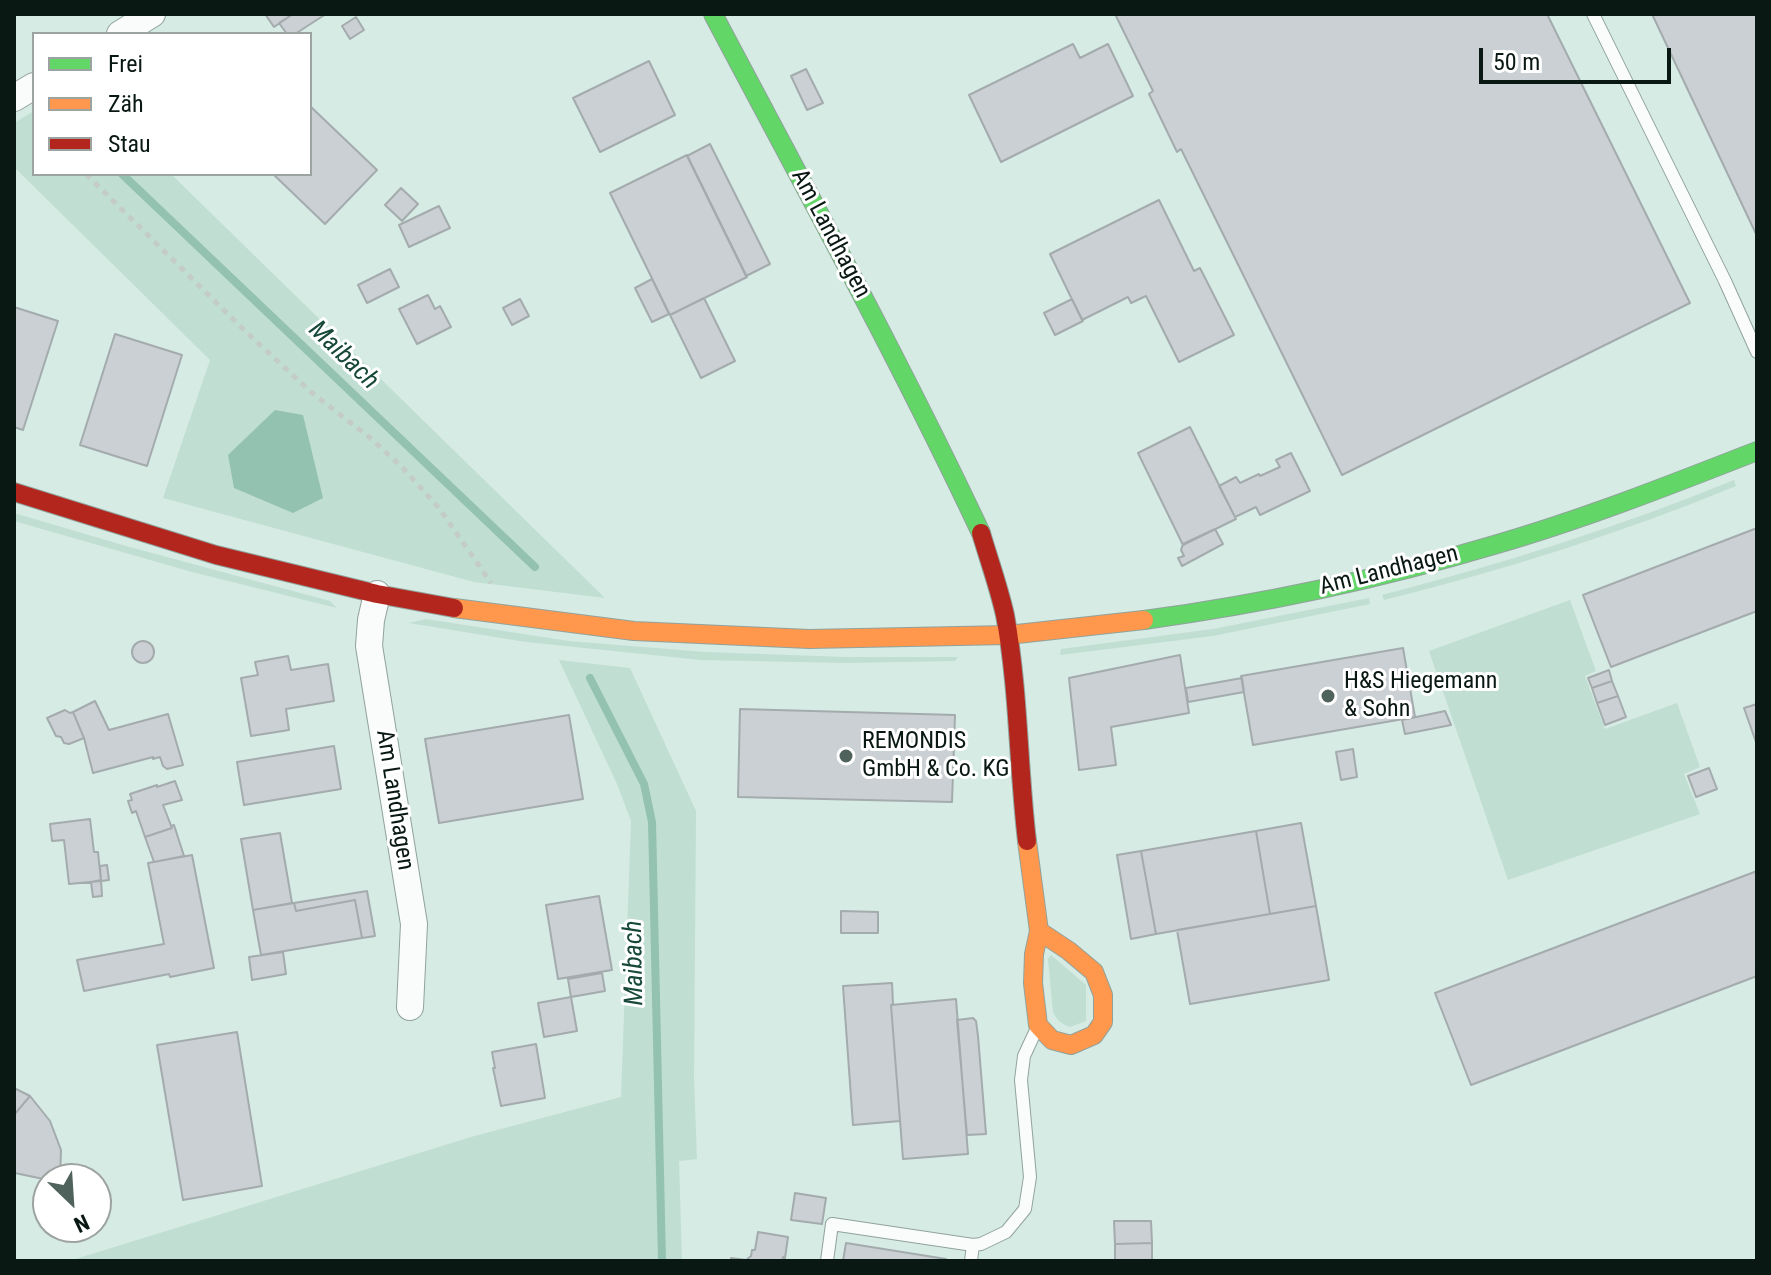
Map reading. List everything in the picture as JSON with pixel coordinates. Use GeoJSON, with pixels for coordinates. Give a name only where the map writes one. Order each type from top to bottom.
{"type":"FeatureCollection","features":[{"type":"Feature","properties":{"kind":"street"},"geometry":{"type":"LineString","coordinates":[[123,32],[152,14]]}},
{"type":"Feature","properties":{"kind":"street","name":"Am Landhagen"},"geometry":{"type":"LineString","coordinates":[[713,14],[844,261],[981,534],[1004,612],[1012,662],[1022,800],[1039,931],[1033,983],[1038,1025]]}},
{"type":"Feature","properties":{"kind":"street"},"geometry":{"type":"LineString","coordinates":[[14,98],[32,87]]}},
{"type":"Feature","properties":{"kind":"street","name":"Am Landhagen"},"geometry":{"type":"LineString","coordinates":[[14,492],[216,555],[377,594],[473,611],[634,631],[809,639],[1008,635],[1225,609],[1377,576],[1495,545],[1637,498],[1757,451]]}},
{"type":"Feature","properties":{"kind":"street","name":"Am Landhagen"},"geometry":{"type":"LineString","coordinates":[[377,594],[369,646],[414,924],[410,1007]]}},
{"type":"Feature","properties":{"kind":"street"},"geometry":{"type":"LineString","coordinates":[[1038,1025],[1052,1040],[1071,1045],[1094,1035],[1103,1022],[1104,1009],[1103,995],[1094,972],[1039,931]]}},
{"type":"Feature","properties":{"kind":"lane"},"geometry":{"type":"LineString","coordinates":[[1593,14],[1757,352]]}},
{"type":"Feature","properties":{"kind":"lane"},"geometry":{"type":"LineString","coordinates":[[827,1261],[832,1224],[973,1245],[1006,1232],[1025,1209],[1030,1177],[1021,1080],[1024,1056],[1038,1025]]}},
{"type":"Feature","properties":{"kind":"lane"},"geometry":{"type":"LineString","coordinates":[[971,1261],[973,1245]]}},
{"type":"Feature","properties":{"kind":"path"},"geometry":{"type":"LineString","coordinates":[[88,176],[311,392],[401,466],[439,508],[498,594]]}},
{"type":"Feature","properties":{"kind":"shaded area"},"geometry":{"type":"Polygon","coordinates":[[[32,112],[32,176],[173,176],[605,598],[474,582],[163,498],[210,360],[14,167],[14,123],[32,112]]]}},
{"type":"Feature","properties":{"kind":"shaded area"},"geometry":{"type":"Polygon","coordinates":[[[275,410],[303,415],[323,498],[293,513],[234,488],[228,455],[275,410]]]}},
{"type":"Feature","properties":{"kind":"shaded area"},"geometry":{"type":"Polygon","coordinates":[[[1734,480],[1736,486],[1562,549],[1384,600],[1382,595],[1560,544],[1734,480]]]}},
{"type":"Feature","properties":{"kind":"shaded area"},"geometry":{"type":"Polygon","coordinates":[[[14,513],[330,601],[337,608],[192,572],[14,521],[14,513]]]}},
{"type":"Feature","properties":{"kind":"shaded area"},"geometry":{"type":"Polygon","coordinates":[[[1369,598],[1370,604],[1213,636],[1060,655],[1061,649],[1213,629],[1369,598]]]}},
{"type":"Feature","properties":{"kind":"shaded area"},"geometry":{"type":"Polygon","coordinates":[[[1570,600],[1596,671],[1585,676],[1605,729],[1677,703],[1700,767],[1684,774],[1700,814],[1508,880],[1429,651],[1570,600]]]}},
{"type":"Feature","properties":{"kind":"shaded area"},"geometry":{"type":"Polygon","coordinates":[[[426,619],[569,641],[705,652],[958,657],[955,661],[846,663],[701,660],[526,642],[409,623],[426,619]]]}},
{"type":"Feature","properties":{"kind":"shaded area"},"geometry":{"type":"Polygon","coordinates":[[[559,660],[630,668],[696,811],[694,1078],[697,1159],[679,1161],[682,1261],[69,1261],[471,1137],[621,1097],[631,821],[559,660]]]}},
{"type":"Feature","properties":{"kind":"shaded area"},"geometry":{"type":"Polygon","coordinates":[[[1051,955],[1086,985],[1086,1021],[1070,1027],[1064,1025],[1053,1012],[1048,959],[1051,955]]]}},
{"type":"Feature","properties":{"kind":"building"},"geometry":{"type":"Polygon","coordinates":[[[265,14],[293,14],[274,27],[265,14]]]}},
{"type":"Feature","properties":{"kind":"building"},"geometry":{"type":"Polygon","coordinates":[[[293,14],[326,14],[298,32],[286,32],[279,23],[293,14]]]}},
{"type":"Feature","properties":{"kind":"building"},"geometry":{"type":"Polygon","coordinates":[[[1115,14],[1547,14],[1690,303],[1342,475],[1181,149],[1177,152],[1149,94],[1153,91],[1115,14]]]}},
{"type":"Feature","properties":{"kind":"building"},"geometry":{"type":"Polygon","coordinates":[[[1652,14],[1757,14],[1757,236],[1652,14]]]}},
{"type":"Feature","properties":{"kind":"building"},"geometry":{"type":"Polygon","coordinates":[[[356,17],[364,30],[350,39],[342,26],[356,17]]]}},
{"type":"Feature","properties":{"kind":"building"},"geometry":{"type":"Polygon","coordinates":[[[1073,44],[1080,58],[1108,44],[1133,96],[1001,162],[969,95],[1073,44]]]}},
{"type":"Feature","properties":{"kind":"building"},"geometry":{"type":"Polygon","coordinates":[[[649,61],[675,115],[600,152],[573,98],[649,61]]]}},
{"type":"Feature","properties":{"kind":"building"},"geometry":{"type":"Polygon","coordinates":[[[806,69],[823,103],[807,110],[791,76],[806,69]]]}},
{"type":"Feature","properties":{"kind":"building"},"geometry":{"type":"Polygon","coordinates":[[[312,108],[377,170],[325,224],[275,176],[312,176],[312,108]]]}},
{"type":"Feature","properties":{"kind":"building"},"geometry":{"type":"Polygon","coordinates":[[[710,144],[770,264],[746,276],[687,156],[710,144]]]}},
{"type":"Feature","properties":{"kind":"building"},"geometry":{"type":"Polygon","coordinates":[[[687,155],[747,277],[670,315],[610,193],[687,155]]]}},
{"type":"Feature","properties":{"kind":"building"},"geometry":{"type":"Polygon","coordinates":[[[401,188],[418,204],[402,221],[385,205],[401,188]]]}},
{"type":"Feature","properties":{"kind":"building"},"geometry":{"type":"Polygon","coordinates":[[[1159,200],[1194,271],[1200,268],[1234,335],[1179,362],[1146,296],[1131,303],[1128,297],[1082,320],[1050,254],[1159,200]]]}},
{"type":"Feature","properties":{"kind":"building"},"geometry":{"type":"Polygon","coordinates":[[[439,206],[450,228],[409,247],[399,225],[439,206]]]}},
{"type":"Feature","properties":{"kind":"building"},"geometry":{"type":"Polygon","coordinates":[[[390,269],[399,287],[367,303],[358,285],[390,269]]]}},
{"type":"Feature","properties":{"kind":"building"},"geometry":{"type":"Polygon","coordinates":[[[652,279],[669,314],[652,322],[635,288],[652,279]]]}},
{"type":"Feature","properties":{"kind":"building"},"geometry":{"type":"Polygon","coordinates":[[[428,295],[435,309],[440,306],[451,327],[417,344],[399,309],[428,295]]]}},
{"type":"Feature","properties":{"kind":"building"},"geometry":{"type":"Polygon","coordinates":[[[704,298],[735,361],[701,378],[670,315],[704,298]]]}},
{"type":"Feature","properties":{"kind":"building"},"geometry":{"type":"Polygon","coordinates":[[[520,299],[529,316],[512,325],[503,308],[520,299]]]}},
{"type":"Feature","properties":{"kind":"building"},"geometry":{"type":"Polygon","coordinates":[[[1072,299],[1083,321],[1055,335],[1044,313],[1072,299]]]}},
{"type":"Feature","properties":{"kind":"building"},"geometry":{"type":"Polygon","coordinates":[[[14,307],[58,321],[23,430],[14,427],[14,307]]]}},
{"type":"Feature","properties":{"kind":"building"},"geometry":{"type":"Polygon","coordinates":[[[115,334],[182,355],[147,466],[80,445],[115,334]]]}},
{"type":"Feature","properties":{"kind":"building"},"geometry":{"type":"Polygon","coordinates":[[[1190,427],[1236,519],[1183,545],[1138,453],[1190,427]]]}},
{"type":"Feature","properties":{"kind":"building"},"geometry":{"type":"Polygon","coordinates":[[[1291,453],[1310,491],[1260,515],[1256,507],[1235,517],[1219,486],[1236,477],[1240,483],[1280,467],[1276,460],[1291,453]]]}},
{"type":"Feature","properties":{"kind":"building"},"geometry":{"type":"Polygon","coordinates":[[[1757,528],[1757,611],[1611,667],[1583,595],[1757,528]]]}},
{"type":"Feature","properties":{"kind":"building"},"geometry":{"type":"Polygon","coordinates":[[[1215,529],[1223,544],[1182,566],[1178,558],[1184,556],[1181,550],[1183,544],[1215,529]]]}},
{"type":"Feature","properties":{"kind":"building"},"geometry":{"type":"Polygon","coordinates":[[[143,641],[151,644],[154,652],[151,660],[143,663],[135,660],[132,652],[135,644],[143,641]]]}},
{"type":"Feature","properties":{"kind":"building","name":"H&S Hiegemann & Sohn"},"geometry":{"type":"Polygon","coordinates":[[[1403,648],[1415,717],[1253,745],[1241,676],[1403,648]]]}},
{"type":"Feature","properties":{"kind":"building"},"geometry":{"type":"Polygon","coordinates":[[[1180,655],[1189,713],[1111,727],[1116,765],[1079,770],[1069,678],[1180,655]]]}},
{"type":"Feature","properties":{"kind":"building"},"geometry":{"type":"Polygon","coordinates":[[[288,656],[291,670],[328,664],[334,701],[286,709],[289,730],[251,736],[241,678],[258,675],[255,662],[288,656]]]}},
{"type":"Feature","properties":{"kind":"building"},"geometry":{"type":"Polygon","coordinates":[[[1609,670],[1612,681],[1592,688],[1588,678],[1609,670]]]}},
{"type":"Feature","properties":{"kind":"building"},"geometry":{"type":"Polygon","coordinates":[[[1242,678],[1244,692],[1188,702],[1186,688],[1242,678]]]}},
{"type":"Feature","properties":{"kind":"building"},"geometry":{"type":"Polygon","coordinates":[[[1612,681],[1618,696],[1597,703],[1592,688],[1612,681]]]}},
{"type":"Feature","properties":{"kind":"building"},"geometry":{"type":"Polygon","coordinates":[[[1618,696],[1626,717],[1605,725],[1597,703],[1618,696]]]}},
{"type":"Feature","properties":{"kind":"building"},"geometry":{"type":"Polygon","coordinates":[[[95,701],[109,730],[168,714],[183,765],[167,769],[160,757],[153,757],[93,773],[73,712],[95,701]]]}},
{"type":"Feature","properties":{"kind":"building"},"geometry":{"type":"Polygon","coordinates":[[[1757,704],[1757,745],[1744,708],[1757,704]]]}},
{"type":"Feature","properties":{"kind":"building","name":"REMONDIS GmbH & Co. KG"},"geometry":{"type":"Polygon","coordinates":[[[740,709],[955,715],[952,802],[738,797],[740,709]]]}},
{"type":"Feature","properties":{"kind":"building"},"geometry":{"type":"Polygon","coordinates":[[[65,710],[73,712],[84,738],[69,744],[56,736],[47,718],[65,710]]]}},
{"type":"Feature","properties":{"kind":"building"},"geometry":{"type":"Polygon","coordinates":[[[1445,711],[1451,725],[1405,734],[1402,720],[1445,711]]]}},
{"type":"Feature","properties":{"kind":"building"},"geometry":{"type":"Polygon","coordinates":[[[569,715],[583,799],[439,823],[425,739],[569,715]]]}},
{"type":"Feature","properties":{"kind":"building"},"geometry":{"type":"Polygon","coordinates":[[[334,746],[341,789],[244,805],[237,762],[334,746]]]}},
{"type":"Feature","properties":{"kind":"building"},"geometry":{"type":"Polygon","coordinates":[[[1353,749],[1357,777],[1341,780],[1336,752],[1353,749]]]}},
{"type":"Feature","properties":{"kind":"building"},"geometry":{"type":"Polygon","coordinates":[[[1709,768],[1717,789],[1696,797],[1688,776],[1709,768]]]}},
{"type":"Feature","properties":{"kind":"building"},"geometry":{"type":"Polygon","coordinates":[[[175,781],[182,800],[163,805],[172,828],[145,837],[136,811],[132,813],[128,801],[132,800],[130,794],[175,781]]]}},
{"type":"Feature","properties":{"kind":"building"},"geometry":{"type":"Polygon","coordinates":[[[90,819],[101,881],[69,884],[64,840],[52,841],[50,824],[90,819]]]}},
{"type":"Feature","properties":{"kind":"building"},"geometry":{"type":"Polygon","coordinates":[[[1301,823],[1316,906],[1270,914],[1256,831],[1301,823]]]}},
{"type":"Feature","properties":{"kind":"building"},"geometry":{"type":"Polygon","coordinates":[[[174,825],[184,856],[154,862],[145,837],[174,825]]]}},
{"type":"Feature","properties":{"kind":"building"},"geometry":{"type":"Polygon","coordinates":[[[1256,831],[1270,914],[1156,934],[1141,851],[1256,831]]]}},
{"type":"Feature","properties":{"kind":"building"},"geometry":{"type":"Polygon","coordinates":[[[280,833],[292,903],[253,910],[241,839],[280,833]]]}},
{"type":"Feature","properties":{"kind":"building"},"geometry":{"type":"Polygon","coordinates":[[[1141,851],[1156,934],[1131,939],[1117,855],[1141,851]]]}},
{"type":"Feature","properties":{"kind":"building"},"geometry":{"type":"Polygon","coordinates":[[[192,855],[214,968],[84,991],[77,960],[164,944],[148,863],[192,855]]]}},
{"type":"Feature","properties":{"kind":"building"},"geometry":{"type":"Polygon","coordinates":[[[107,865],[109,880],[101,881],[100,866],[107,865]]]}},
{"type":"Feature","properties":{"kind":"building"},"geometry":{"type":"Polygon","coordinates":[[[1757,871],[1757,976],[1471,1085],[1435,993],[1757,871]]]}},
{"type":"Feature","properties":{"kind":"building"},"geometry":{"type":"Polygon","coordinates":[[[101,880],[102,896],[93,897],[91,882],[101,880]]]}},
{"type":"Feature","properties":{"kind":"building"},"geometry":{"type":"Polygon","coordinates":[[[367,891],[375,936],[362,938],[355,900],[296,911],[294,903],[367,891]]]}},
{"type":"Feature","properties":{"kind":"building"},"geometry":{"type":"Polygon","coordinates":[[[599,896],[612,970],[558,979],[546,905],[599,896]]]}},
{"type":"Feature","properties":{"kind":"building"},"geometry":{"type":"Polygon","coordinates":[[[355,900],[362,938],[261,955],[253,910],[294,903],[296,911],[355,900]]]}},
{"type":"Feature","properties":{"kind":"building"},"geometry":{"type":"Polygon","coordinates":[[[1316,906],[1329,980],[1190,1004],[1177,930],[1316,906]]]}},
{"type":"Feature","properties":{"kind":"building"},"geometry":{"type":"Polygon","coordinates":[[[841,911],[878,912],[878,933],[841,933],[841,911]]]}},
{"type":"Feature","properties":{"kind":"building"},"geometry":{"type":"Polygon","coordinates":[[[283,952],[286,974],[252,980],[249,957],[283,952]]]}},
{"type":"Feature","properties":{"kind":"building"},"geometry":{"type":"Polygon","coordinates":[[[602,973],[605,991],[571,997],[568,979],[602,973]]]}},
{"type":"Feature","properties":{"kind":"building"},"geometry":{"type":"Polygon","coordinates":[[[892,983],[900,1121],[853,1125],[843,986],[892,983]]]}},
{"type":"Feature","properties":{"kind":"building"},"geometry":{"type":"Polygon","coordinates":[[[571,997],[577,1031],[544,1037],[538,1003],[571,997]]]}},
{"type":"Feature","properties":{"kind":"building"},"geometry":{"type":"Polygon","coordinates":[[[956,999],[968,1154],[903,1159],[891,1005],[956,999]]]}},
{"type":"Feature","properties":{"kind":"building"},"geometry":{"type":"Polygon","coordinates":[[[973,1018],[978,1036],[986,1134],[967,1135],[957,1020],[973,1018]]]}},
{"type":"Feature","properties":{"kind":"building"},"geometry":{"type":"Polygon","coordinates":[[[237,1032],[262,1186],[183,1200],[157,1045],[237,1032]]]}},
{"type":"Feature","properties":{"kind":"building"},"geometry":{"type":"Polygon","coordinates":[[[536,1044],[545,1098],[501,1106],[492,1052],[536,1044]]]}},
{"type":"Feature","properties":{"kind":"building"},"geometry":{"type":"Polygon","coordinates":[[[14,1088],[30,1096],[14,1115],[14,1088]]]}},
{"type":"Feature","properties":{"kind":"building"},"geometry":{"type":"Polygon","coordinates":[[[30,1096],[50,1121],[61,1150],[61,1163],[32,1163],[32,1177],[15,1173],[14,1115],[30,1096]]]}},
{"type":"Feature","properties":{"kind":"building"},"geometry":{"type":"Polygon","coordinates":[[[795,1193],[826,1198],[822,1224],[791,1220],[795,1193]]]}},
{"type":"Feature","properties":{"kind":"building"},"geometry":{"type":"Polygon","coordinates":[[[1114,1221],[1151,1221],[1152,1243],[1115,1244],[1114,1221]]]}},
{"type":"Feature","properties":{"kind":"building"},"geometry":{"type":"Polygon","coordinates":[[[758,1232],[788,1237],[785,1258],[782,1261],[731,1261],[731,1258],[746,1260],[751,1256],[758,1232]]]}},
{"type":"Feature","properties":{"kind":"building"},"geometry":{"type":"Polygon","coordinates":[[[846,1243],[946,1259],[946,1261],[843,1261],[846,1243]]]}},
{"type":"Feature","properties":{"kind":"building"},"geometry":{"type":"Polygon","coordinates":[[[1152,1243],[1152,1261],[1115,1261],[1115,1244],[1152,1243]]]}},
{"type":"Feature","properties":{"kind":"waterway","name":"Maibach"},"geometry":{"type":"LineString","coordinates":[[124,176],[535,567]]}},
{"type":"Feature","properties":{"kind":"waterway","name":"Maibach"},"geometry":{"type":"LineString","coordinates":[[590,678],[644,784],[652,822],[662,1261]]}},
{"type":"Feature","properties":{"kind":"traffic: fast"},"geometry":{"type":"LineString","coordinates":[[713,14],[884,337],[981,533]]}},
{"type":"Feature","properties":{"kind":"traffic: fast"},"geometry":{"type":"LineString","coordinates":[[1144,620],[1232,606],[1408,569],[1594,513],[1757,451]]}},
{"type":"Feature","properties":{"kind":"traffic: slow"},"geometry":{"type":"LineString","coordinates":[[454,608],[634,631],[809,639],[1008,635],[1144,620]]}},
{"type":"Feature","properties":{"kind":"traffic: slow"},"geometry":{"type":"LineString","coordinates":[[1027,841],[1039,931],[1033,983],[1038,1025],[1052,1040],[1071,1045],[1094,1035],[1103,1022],[1103,995],[1094,972],[1039,931]]}},
{"type":"Feature","properties":{"kind":"traffic: jam"},"geometry":{"type":"LineString","coordinates":[[14,492],[216,555],[377,594],[454,608]]}},
{"type":"Feature","properties":{"kind":"traffic: jam"},"geometry":{"type":"LineString","coordinates":[[981,533],[1003,605],[1010,643],[1027,841]]}},
{"type":"Feature","properties":{"kind":"place","name":"H&S Hiegemann & Sohn"},"geometry":{"type":"Point","coordinates":[1328,696]}},
{"type":"Feature","properties":{"kind":"place","name":"REMONDIS GmbH & Co. KG"},"geometry":{"type":"Point","coordinates":[846,756]}}]}
